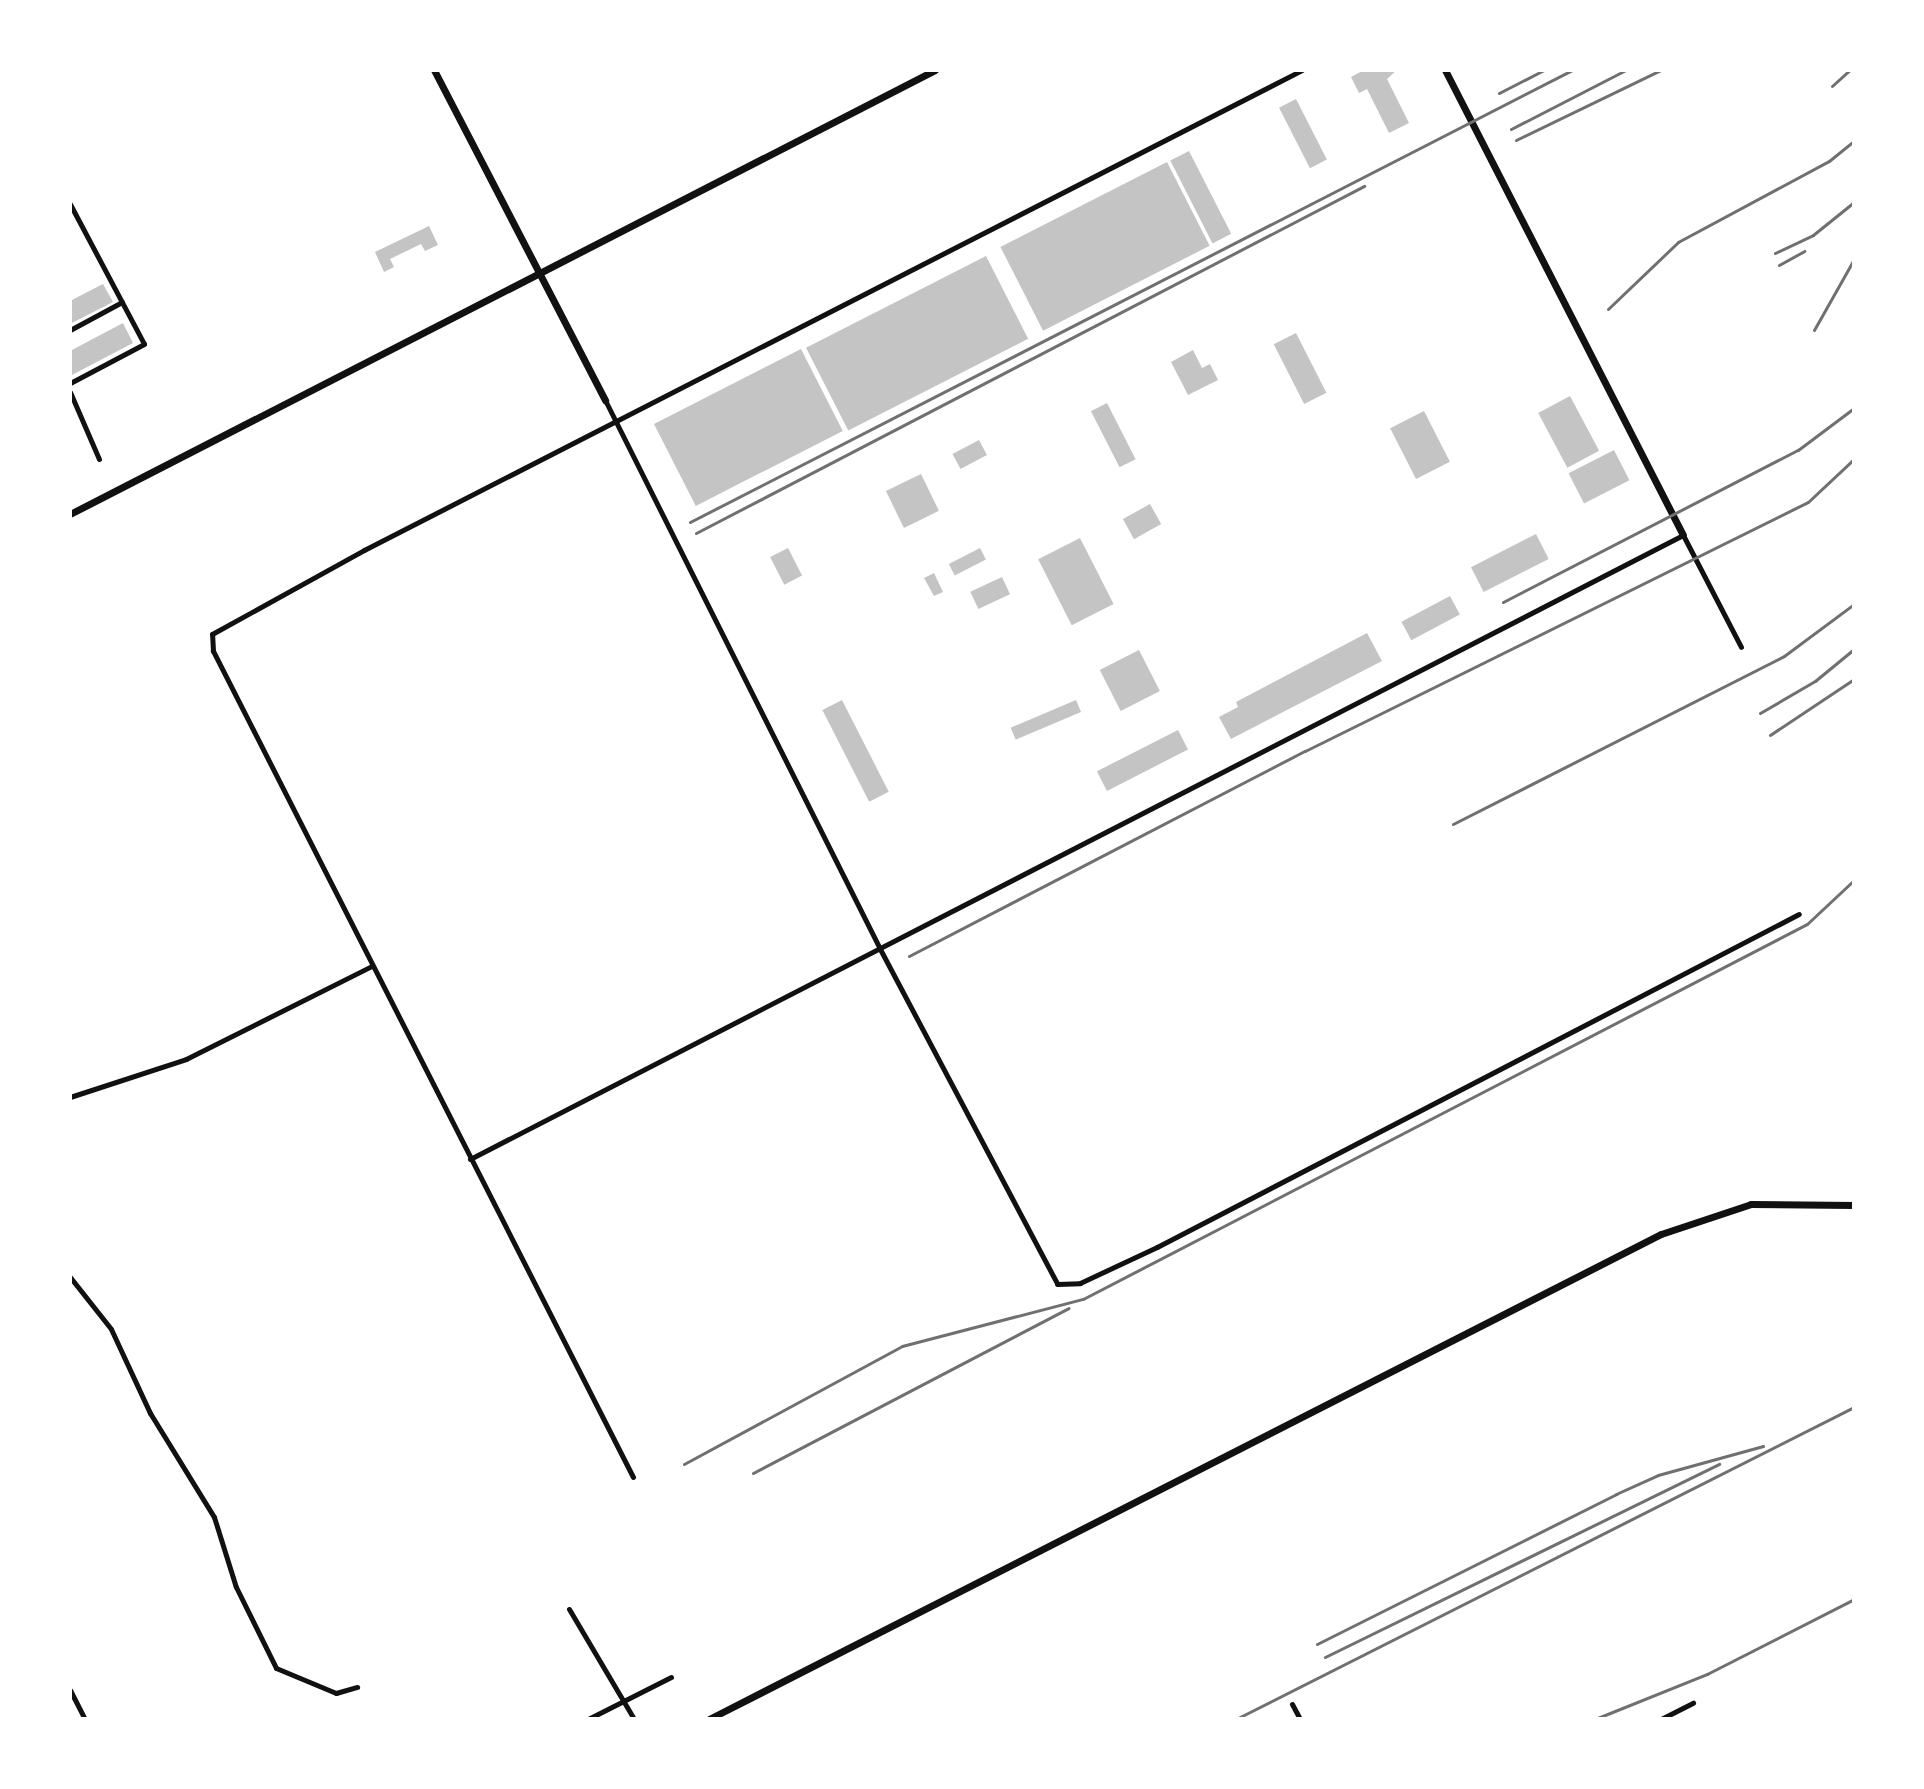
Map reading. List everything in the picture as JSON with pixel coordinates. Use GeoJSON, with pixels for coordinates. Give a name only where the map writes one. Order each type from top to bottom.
{"type":"FeatureCollection","features":[{"type":"Feature","properties":{"kind":"street"},"geometry":{"type":"LineString","coordinates":[[434,70],[605,400],[880,949],[1047,1272],[1063,1287],[1157,1247],[1799,914]]}},
{"type":"Feature","properties":{"kind":"street"},"geometry":{"type":"LineString","coordinates":[[70,514],[935,70]]}},
{"type":"Feature","properties":{"kind":"street"},"geometry":{"type":"LineString","coordinates":[[633,1477],[213,651],[212,634],[233,618],[1302,70]]}},
{"type":"Feature","properties":{"kind":"street"},"geometry":{"type":"LineString","coordinates":[[1445,70],[1741,647]]}},
{"type":"Feature","properties":{"kind":"street"},"geometry":{"type":"LineString","coordinates":[[70,204],[144,344],[70,383]]}},
{"type":"Feature","properties":{"kind":"street"},"geometry":{"type":"LineString","coordinates":[[70,330],[122,302]]}},
{"type":"Feature","properties":{"kind":"street"},"geometry":{"type":"LineString","coordinates":[[70,392],[99,459]]}},
{"type":"Feature","properties":{"kind":"street"},"geometry":{"type":"LineString","coordinates":[[70,420],[79,415]]}},
{"type":"Feature","properties":{"kind":"street"},"geometry":{"type":"LineString","coordinates":[[470,1159],[1185,795],[1294,731],[1683,535]]}},
{"type":"Feature","properties":{"kind":"street"},"geometry":{"type":"LineString","coordinates":[[70,1097],[186,1059],[372,966]]}},
{"type":"Feature","properties":{"kind":"street"},"geometry":{"type":"LineString","coordinates":[[709,1719],[1661,1234],[1751,1204],[1854,1205]]}},
{"type":"Feature","properties":{"kind":"street"},"geometry":{"type":"LineString","coordinates":[[70,1277],[111,1329],[150,1413],[214,1517],[236,1587],[276,1668],[336,1693],[357,1687]]}},
{"type":"Feature","properties":{"kind":"street"},"geometry":{"type":"LineString","coordinates":[[569,1609],[621,1702],[634,1719]]}},
{"type":"Feature","properties":{"kind":"street"},"geometry":{"type":"LineString","coordinates":[[588,1719],[671,1677]]}},
{"type":"Feature","properties":{"kind":"street"},"geometry":{"type":"LineString","coordinates":[[70,1690],[85,1719]]}},
{"type":"Feature","properties":{"kind":"street"},"geometry":{"type":"LineString","coordinates":[[1661,1719],[1693,1703]]}},
{"type":"Feature","properties":{"kind":"street"},"geometry":{"type":"LineString","coordinates":[[1292,1704],[1300,1719]]}},
{"type":"Feature","properties":{"kind":"building"},"geometry":{"type":"Polygon","coordinates":[[[1364,70],[1397,70],[1387,79],[1409,123],[1389,133],[1367,89],[1359,93],[1351,77],[1364,70]]]}},
{"type":"Feature","properties":{"kind":"building"},"geometry":{"type":"Polygon","coordinates":[[[1296,99],[1327,160],[1310,168],[1279,108],[1296,99]]]}},
{"type":"Feature","properties":{"kind":"building"},"geometry":{"type":"Polygon","coordinates":[[[1189,151],[1231,234],[1213,243],[1170,161],[1189,151]]]}},
{"type":"Feature","properties":{"kind":"building"},"geometry":{"type":"Polygon","coordinates":[[[1167,162],[1210,246],[1043,331],[1000,247],[1167,162]]]}},
{"type":"Feature","properties":{"kind":"building"},"geometry":{"type":"Polygon","coordinates":[[[429,226],[438,245],[425,251],[421,244],[390,259],[394,267],[384,272],[375,252],[429,226]]]}},
{"type":"Feature","properties":{"kind":"building"},"geometry":{"type":"Polygon","coordinates":[[[986,256],[1028,339],[848,431],[806,348],[986,256]]]}},
{"type":"Feature","properties":{"kind":"building"},"geometry":{"type":"Polygon","coordinates":[[[103,284],[113,302],[70,324],[70,301],[103,284]]]}},
{"type":"Feature","properties":{"kind":"building"},"geometry":{"type":"Polygon","coordinates":[[[123,323],[133,343],[70,376],[70,351],[123,323]]]}},
{"type":"Feature","properties":{"kind":"building"},"geometry":{"type":"Polygon","coordinates":[[[1296,333],[1326,393],[1304,404],[1274,344],[1296,333]]]}},
{"type":"Feature","properties":{"kind":"building"},"geometry":{"type":"Polygon","coordinates":[[[801,349],[843,431],[696,506],[654,424],[801,349]]]}},
{"type":"Feature","properties":{"kind":"building"},"geometry":{"type":"Polygon","coordinates":[[[1193,350],[1202,368],[1210,364],[1218,380],[1188,395],[1171,362],[1193,350]]]}},
{"type":"Feature","properties":{"kind":"building"},"geometry":{"type":"Polygon","coordinates":[[[1570,396],[1599,451],[1567,468],[1538,413],[1570,396]]]}},
{"type":"Feature","properties":{"kind":"building"},"geometry":{"type":"Polygon","coordinates":[[[1107,403],[1136,459],[1120,467],[1091,411],[1107,403]]]}},
{"type":"Feature","properties":{"kind":"building"},"geometry":{"type":"Polygon","coordinates":[[[1424,411],[1450,462],[1416,479],[1390,428],[1424,411]]]}},
{"type":"Feature","properties":{"kind":"building"},"geometry":{"type":"Polygon","coordinates":[[[979,440],[987,455],[960,469],[953,454],[979,440]]]}},
{"type":"Feature","properties":{"kind":"building"},"geometry":{"type":"Polygon","coordinates":[[[1614,450],[1629,480],[1584,503],[1569,473],[1614,450]]]}},
{"type":"Feature","properties":{"kind":"building"},"geometry":{"type":"Polygon","coordinates":[[[921,474],[939,511],[904,528],[886,491],[921,474]]]}},
{"type":"Feature","properties":{"kind":"building"},"geometry":{"type":"Polygon","coordinates":[[[1150,504],[1161,524],[1134,539],[1123,519],[1150,504]]]}},
{"type":"Feature","properties":{"kind":"building"},"geometry":{"type":"Polygon","coordinates":[[[1536,534],[1549,559],[1484,592],[1471,567],[1536,534]]]}},
{"type":"Feature","properties":{"kind":"building"},"geometry":{"type":"Polygon","coordinates":[[[1080,538],[1114,604],[1072,625],[1038,559],[1080,538]]]}},
{"type":"Feature","properties":{"kind":"building"},"geometry":{"type":"Polygon","coordinates":[[[788,548],[802,576],[784,585],[770,557],[788,548]]]}},
{"type":"Feature","properties":{"kind":"building"},"geometry":{"type":"Polygon","coordinates":[[[980,548],[986,560],[955,575],[949,564],[980,548]]]}},
{"type":"Feature","properties":{"kind":"building"},"geometry":{"type":"Polygon","coordinates":[[[934,573],[943,592],[934,596],[924,578],[934,573]]]}},
{"type":"Feature","properties":{"kind":"building"},"geometry":{"type":"Polygon","coordinates":[[[1002,577],[1010,594],[978,609],[970,592],[1002,577]]]}},
{"type":"Feature","properties":{"kind":"building"},"geometry":{"type":"Polygon","coordinates":[[[1450,596],[1460,615],[1411,640],[1401,622],[1450,596]]]}},
{"type":"Feature","properties":{"kind":"building"},"geometry":{"type":"Polygon","coordinates":[[[1367,633],[1382,661],[1231,739],[1219,717],[1238,707],[1236,702],[1367,633]]]}},
{"type":"Feature","properties":{"kind":"building"},"geometry":{"type":"Polygon","coordinates":[[[1139,650],[1160,691],[1121,711],[1100,670],[1139,650]]]}},
{"type":"Feature","properties":{"kind":"building"},"geometry":{"type":"Polygon","coordinates":[[[842,700],[889,792],[869,802],[822,710],[842,700]]]}},
{"type":"Feature","properties":{"kind":"building"},"geometry":{"type":"Polygon","coordinates":[[[1076,700],[1081,712],[1016,740],[1011,728],[1076,700]]]}},
{"type":"Feature","properties":{"kind":"building"},"geometry":{"type":"Polygon","coordinates":[[[1178,730],[1188,750],[1107,791],[1097,771],[1178,730]]]}},
{"type":"Feature","properties":{"kind":"railway"},"geometry":{"type":"LineString","coordinates":[[1499,93],[1544,70]]}},
{"type":"Feature","properties":{"kind":"railway"},"geometry":{"type":"LineString","coordinates":[[690,522],[1572,70]]}},
{"type":"Feature","properties":{"kind":"railway"},"geometry":{"type":"LineString","coordinates":[[1511,129],[1626,70]]}},
{"type":"Feature","properties":{"kind":"railway"},"geometry":{"type":"LineString","coordinates":[[1516,140],[1661,70]]}},
{"type":"Feature","properties":{"kind":"railway"},"geometry":{"type":"LineString","coordinates":[[1832,86],[1850,70]]}},
{"type":"Feature","properties":{"kind":"railway"},"geometry":{"type":"LineString","coordinates":[[1608,309],[1678,242],[1829,161],[1854,141]]}},
{"type":"Feature","properties":{"kind":"railway"},"geometry":{"type":"LineString","coordinates":[[696,533],[1364,186]]}},
{"type":"Feature","properties":{"kind":"railway"},"geometry":{"type":"LineString","coordinates":[[1775,253],[1813,235],[1854,202]]}},
{"type":"Feature","properties":{"kind":"railway"},"geometry":{"type":"LineString","coordinates":[[1779,265],[1804,251]]}},
{"type":"Feature","properties":{"kind":"railway"},"geometry":{"type":"LineString","coordinates":[[1814,330],[1854,259]]}},
{"type":"Feature","properties":{"kind":"railway"},"geometry":{"type":"LineString","coordinates":[[1503,602],[1798,450],[1854,408]]}},
{"type":"Feature","properties":{"kind":"railway"},"geometry":{"type":"LineString","coordinates":[[909,956],[1305,751],[1808,502],[1854,459]]}},
{"type":"Feature","properties":{"kind":"railway"},"geometry":{"type":"LineString","coordinates":[[1453,824],[1784,656],[1854,604]]}},
{"type":"Feature","properties":{"kind":"railway"},"geometry":{"type":"LineString","coordinates":[[1760,713],[1815,681],[1854,649]]}},
{"type":"Feature","properties":{"kind":"railway"},"geometry":{"type":"LineString","coordinates":[[1770,735],[1854,679]]}},
{"type":"Feature","properties":{"kind":"railway"},"geometry":{"type":"LineString","coordinates":[[684,1464],[902,1346],[1083,1299],[1807,924],[1854,880]]}},
{"type":"Feature","properties":{"kind":"railway"},"geometry":{"type":"LineString","coordinates":[[753,1473],[1069,1308]]}},
{"type":"Feature","properties":{"kind":"railway"},"geometry":{"type":"LineString","coordinates":[[1236,1719],[1854,1407]]}},
{"type":"Feature","properties":{"kind":"railway"},"geometry":{"type":"LineString","coordinates":[[1317,1644],[1658,1475],[1763,1446]]}},
{"type":"Feature","properties":{"kind":"railway"},"geometry":{"type":"LineString","coordinates":[[1325,1657],[1719,1464]]}},
{"type":"Feature","properties":{"kind":"railway"},"geometry":{"type":"LineString","coordinates":[[1595,1719],[1707,1674],[1854,1599]]}}]}
